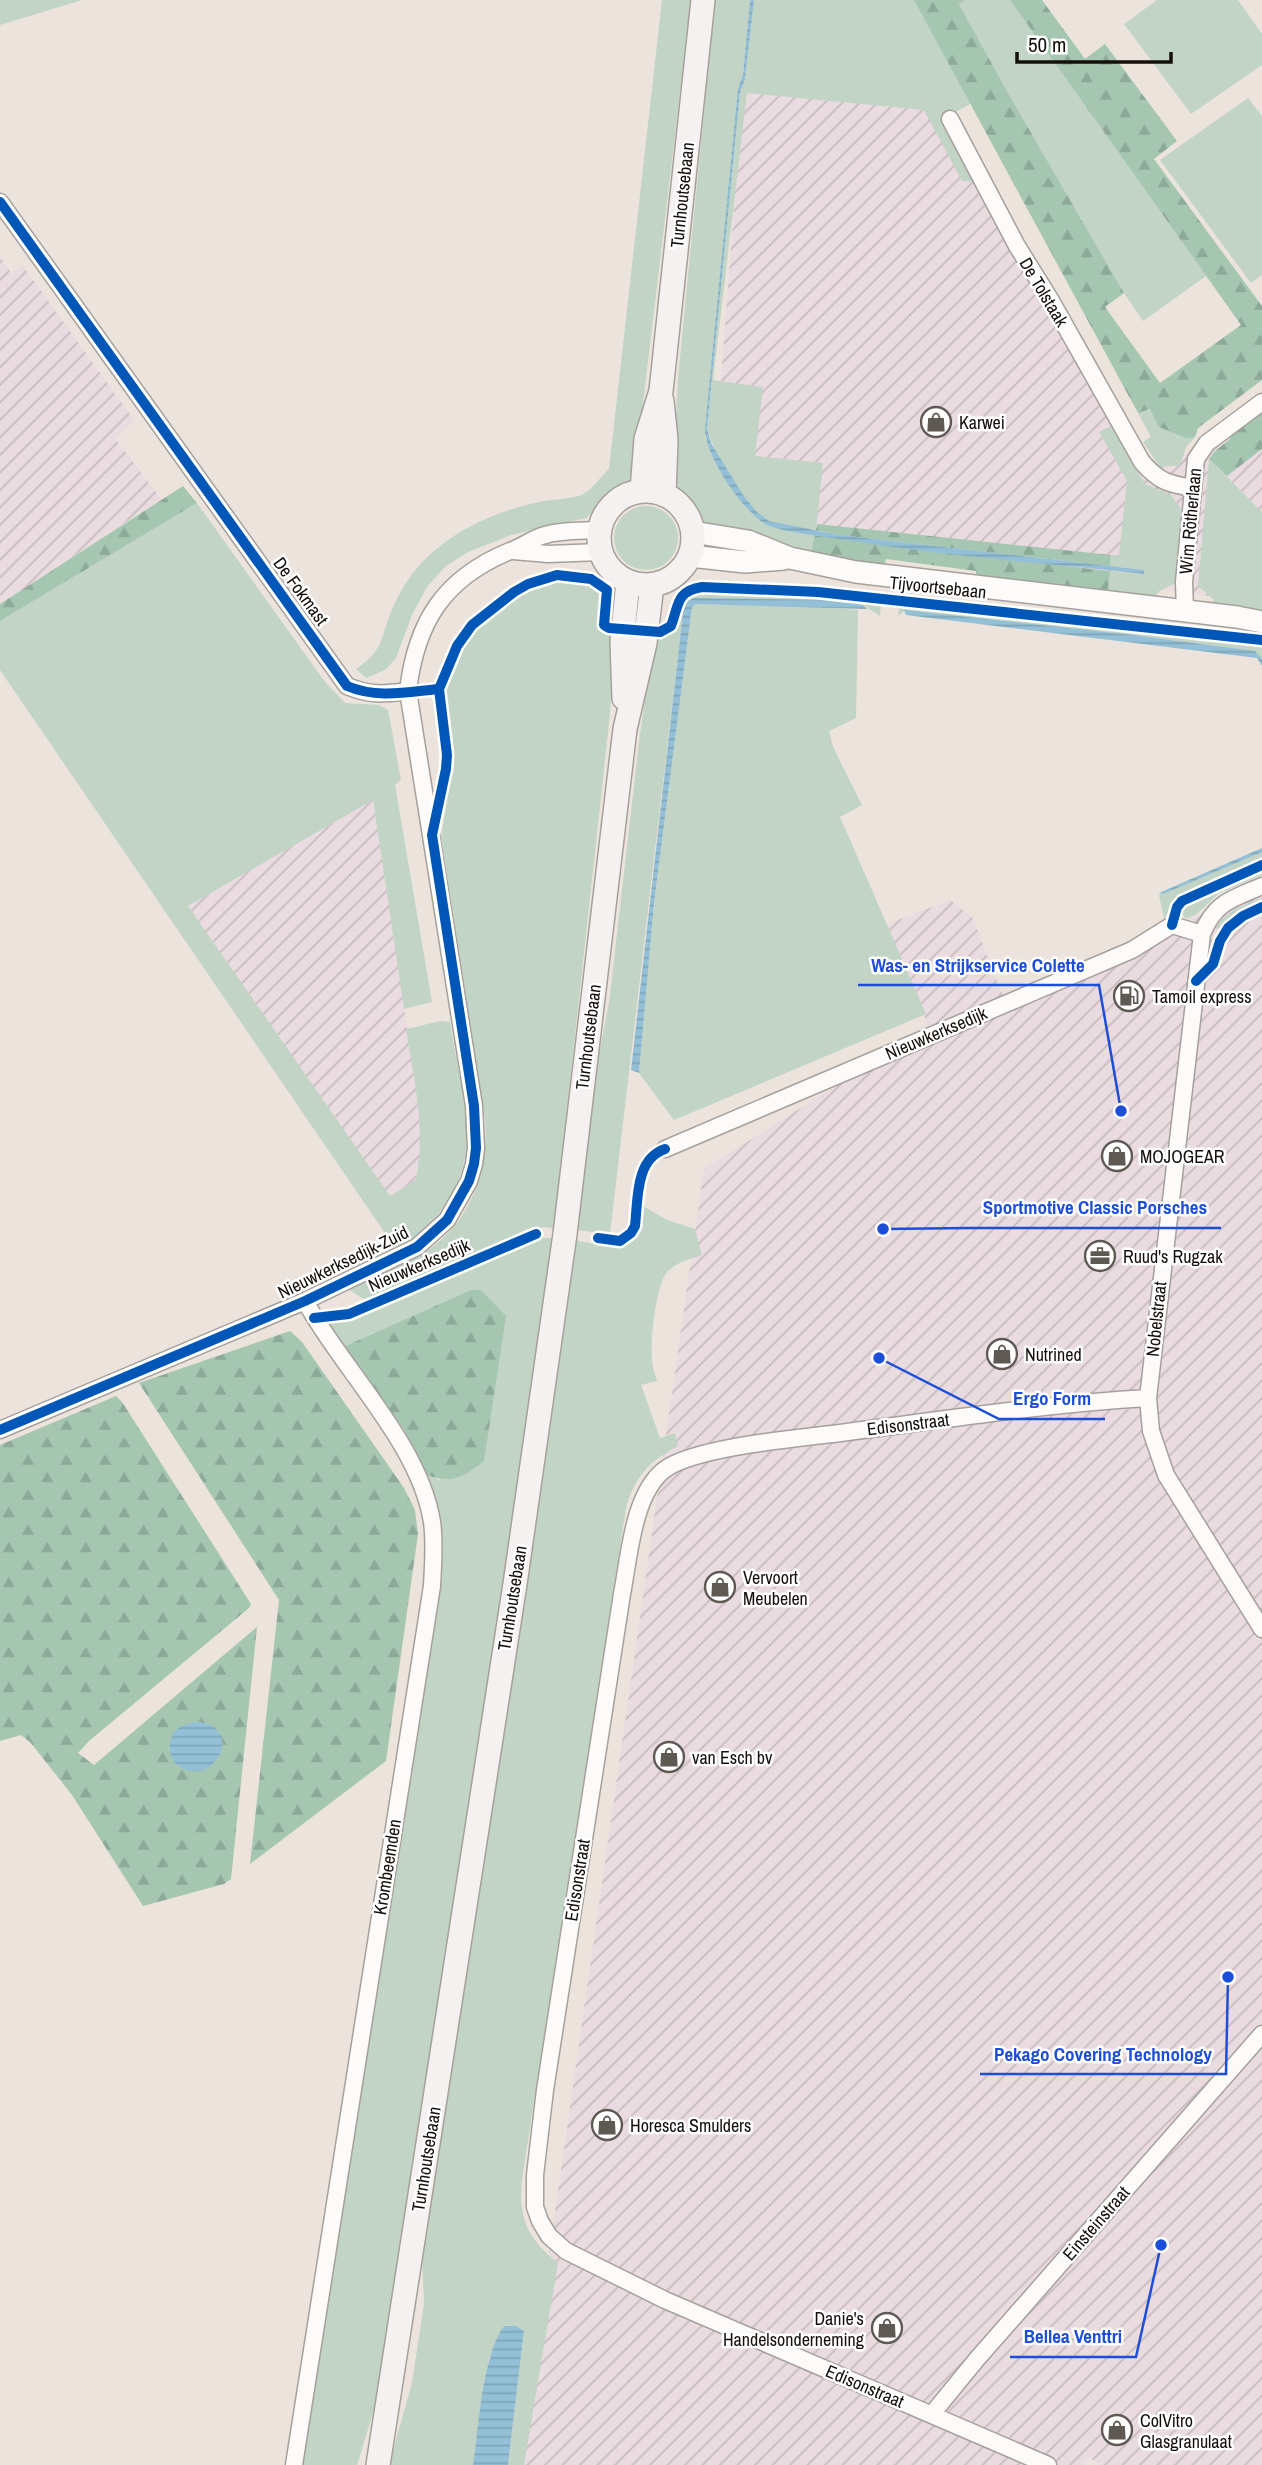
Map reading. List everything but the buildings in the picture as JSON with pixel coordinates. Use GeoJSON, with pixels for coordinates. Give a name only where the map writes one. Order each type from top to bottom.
{"type":"FeatureCollection","features":[{"type":"Feature","properties":{"kind":"main road","name":"Turnhoutsebaan"},"geometry":{"type":"LineString","coordinates":[[653,493],[666,440],[661,391],[703,0]]}},
{"type":"Feature","properties":{"kind":"main road"},"geometry":{"type":"LineString","coordinates":[[631,493],[653,493],[680,506],[693,533],[690,556],[685,565],[670,579],[652,585],[628,582],[611,570],[600,541],[607,511],[614,503],[631,493]]}},
{"type":"Feature","properties":{"kind":"main road","name":"Turnhoutsebaan"},"geometry":{"type":"LineString","coordinates":[[625,729],[622,640],[628,582]]}},
{"type":"Feature","properties":{"kind":"main road","name":"Turnhoutsebaan"},"geometry":{"type":"LineString","coordinates":[[378,2465],[528,1489],[565,1234],[625,729],[645,643],[652,585]]}},
{"type":"Feature","properties":{"kind":"street","name":"De Tolstaak"},"geometry":{"type":"LineString","coordinates":[[950,119],[1017,246],[1142,462],[1154,477],[1169,484],[1193,488]]}},
{"type":"Feature","properties":{"kind":"street","name":"De Fokmast"},"geometry":{"type":"LineString","coordinates":[[0,202],[347,686],[365,694],[408,691]]}},
{"type":"Feature","properties":{"kind":"street","name":"Wim Rötherlaan"},"geometry":{"type":"LineString","coordinates":[[1185,611],[1184,582],[1196,459],[1208,443],[1262,402]]}},
{"type":"Feature","properties":{"kind":"street","name":"Tijvoortsebaan"},"geometry":{"type":"LineString","coordinates":[[693,533],[748,541],[790,558],[856,572],[1262,622]]}},
{"type":"Feature","properties":{"kind":"street"},"geometry":{"type":"LineString","coordinates":[[408,691],[411,664],[428,617],[449,589],[463,577],[482,564],[545,535],[600,541]]}},
{"type":"Feature","properties":{"kind":"street","name":"Tijvoortsebaan"},"geometry":{"type":"LineString","coordinates":[[690,556],[745,562],[790,558]]}},
{"type":"Feature","properties":{"kind":"street","name":"Nieuwkerksedijk-Zuid"},"geometry":{"type":"LineString","coordinates":[[0,1430],[305,1301],[417,1247],[447,1220],[469,1181],[476,1147],[474,1106],[408,691]]}},
{"type":"Feature","properties":{"kind":"street"},"geometry":{"type":"LineString","coordinates":[[1202,934],[1216,909],[1225,902],[1262,886]]}},
{"type":"Feature","properties":{"kind":"street","name":"Nieuwkerksedijk"},"geometry":{"type":"LineString","coordinates":[[665,1149],[1132,950],[1172,925],[1202,934]]}},
{"type":"Feature","properties":{"kind":"street","name":"Nobelstraat"},"geometry":{"type":"LineString","coordinates":[[1202,934],[1148,1398],[1151,1431],[1166,1475],[1262,1629]]}},
{"type":"Feature","properties":{"kind":"street","name":"Krombeemden"},"geometry":{"type":"LineString","coordinates":[[294,2465],[432,1586],[434,1549],[432,1521],[424,1494],[406,1453],[305,1301]]}},
{"type":"Feature","properties":{"kind":"street","name":"Edisonstraat"},"geometry":{"type":"LineString","coordinates":[[1048,2465],[665,2300],[566,2251],[549,2235],[535,2207],[535,2175],[545,2090],[622,1594],[635,1528],[643,1500],[652,1483],[669,1467],[696,1456],[869,1429],[1085,1402],[1148,1398]]}},
{"type":"Feature","properties":{"kind":"street","name":"Einsteinstraat"},"geometry":{"type":"LineString","coordinates":[[932,2414],[977,2358],[1262,2034]]}},
{"type":"Feature","properties":{"kind":"shaded area"},"geometry":{"type":"Polygon","coordinates":[[[743,89],[926,103],[1144,460],[1212,451],[1262,412],[1262,627],[1208,596],[710,522],[743,89]]]}},
{"type":"Feature","properties":{"kind":"shaded area"},"geometry":{"type":"Polygon","coordinates":[[[0,257],[11,273],[23,266],[134,420],[115,438],[161,499],[0,604],[0,257]]]}},
{"type":"Feature","properties":{"kind":"shaded area"},"geometry":{"type":"Polygon","coordinates":[[[373,799],[421,1123],[416,1180],[390,1197],[188,906],[373,799]]]}},
{"type":"Feature","properties":{"kind":"shaded area"},"geometry":{"type":"Polygon","coordinates":[[[1262,888],[1262,2465],[1100,2465],[1089,2457],[1084,2465],[519,2465],[704,1169],[929,1027],[885,925],[950,900],[972,917],[1004,998],[1262,888]]]}},
{"type":"Feature","properties":{"kind":"green space"},"geometry":{"type":"Polygon","coordinates":[[[0,0],[82,0],[0,25],[0,0]]]}},
{"type":"Feature","properties":{"kind":"green space"},"geometry":{"type":"Polygon","coordinates":[[[662,0],[691,0],[635,471],[630,480],[586,518],[511,535],[468,552],[446,566],[427,587],[412,615],[396,658],[385,670],[366,678],[356,669],[373,655],[401,591],[427,557],[457,534],[497,514],[539,502],[582,495],[609,469],[662,0]]]}},
{"type":"Feature","properties":{"kind":"green space"},"geometry":{"type":"Polygon","coordinates":[[[715,0],[750,0],[743,75],[738,88],[722,274],[740,90],[745,79],[754,0],[914,0],[972,103],[941,120],[975,182],[962,181],[924,110],[747,93],[713,380],[763,387],[755,456],[823,463],[816,530],[779,525],[760,514],[732,479],[710,439],[707,429],[719,306],[705,437],[726,481],[755,515],[769,526],[815,535],[811,552],[703,522],[680,492],[673,473],[678,378],[715,0]]]}},
{"type":"Feature","properties":{"kind":"green space"},"geometry":{"type":"Polygon","coordinates":[[[914,0],[965,0],[959,4],[1124,293],[1105,307],[1160,383],[1241,325],[1010,0],[1042,0],[1085,59],[1105,44],[1177,141],[1154,159],[1262,306],[1262,380],[1198,428],[1195,437],[1186,438],[1159,427],[1150,409],[1138,413],[914,0]]]}},
{"type":"Feature","properties":{"kind":"green space"},"geometry":{"type":"Polygon","coordinates":[[[965,0],[1010,0],[1206,276],[1143,321],[1008,93],[959,4],[965,0]]]}},
{"type":"Feature","properties":{"kind":"green space"},"geometry":{"type":"Polygon","coordinates":[[[1157,0],[1238,0],[1262,34],[1262,65],[1191,114],[1124,24],[1157,0]]]}},
{"type":"Feature","properties":{"kind":"green space"},"geometry":{"type":"Polygon","coordinates":[[[1248,98],[1262,116],[1262,275],[1251,283],[1160,160],[1248,98]]]}},
{"type":"Feature","properties":{"kind":"green space"},"geometry":{"type":"Polygon","coordinates":[[[1150,409],[1186,437],[1195,437],[1186,447],[1180,466],[1165,466],[1162,470],[1143,442],[1151,437],[1138,413],[1150,409]]]}},
{"type":"Feature","properties":{"kind":"green space"},"geometry":{"type":"Polygon","coordinates":[[[1262,412],[1262,449],[1227,476],[1209,459],[1230,439],[1229,436],[1262,412]]]}},
{"type":"Feature","properties":{"kind":"green space"},"geometry":{"type":"Polygon","coordinates":[[[1111,426],[1145,484],[1170,494],[1180,507],[1182,519],[1175,583],[1158,592],[1157,596],[1108,590],[1110,571],[1144,574],[1144,570],[1110,566],[1111,555],[1119,555],[1127,481],[1099,432],[1111,426]]]}},
{"type":"Feature","properties":{"kind":"green space"},"geometry":{"type":"Polygon","coordinates":[[[1209,459],[1262,512],[1262,610],[1213,603],[1213,599],[1198,586],[1209,459]]]}},
{"type":"Feature","properties":{"kind":"green space"},"geometry":{"type":"Polygon","coordinates":[[[183,486],[197,503],[0,621],[0,604],[183,486]]]}},
{"type":"Feature","properties":{"kind":"green space"},"geometry":{"type":"Polygon","coordinates":[[[197,503],[325,682],[345,703],[379,705],[388,710],[401,780],[395,785],[432,1002],[404,1009],[373,800],[188,906],[390,1196],[416,1180],[419,1160],[418,1104],[406,1029],[441,1021],[450,1022],[466,1122],[463,1167],[451,1196],[433,1221],[398,1252],[0,670],[0,621],[197,503]]]}},
{"type":"Feature","properties":{"kind":"green space"},"geometry":{"type":"Polygon","coordinates":[[[646,506],[664,512],[672,520],[678,538],[672,556],[664,564],[646,570],[628,564],[620,556],[614,538],[620,520],[628,512],[646,506]]]}},
{"type":"Feature","properties":{"kind":"green space"},"geometry":{"type":"Polygon","coordinates":[[[817,524],[1111,555],[1110,566],[839,535],[816,530],[817,524]]]}},
{"type":"Feature","properties":{"kind":"green space"},"geometry":{"type":"Polygon","coordinates":[[[815,535],[1110,571],[1108,590],[976,576],[976,571],[886,559],[885,565],[840,560],[811,552],[815,535]]]}},
{"type":"Feature","properties":{"kind":"green space"},"geometry":{"type":"Polygon","coordinates":[[[558,581],[581,582],[600,590],[598,623],[603,630],[615,633],[610,714],[554,1228],[544,1227],[522,1233],[364,1299],[346,1288],[404,1264],[435,1245],[448,1233],[469,1205],[481,1172],[486,1137],[485,1119],[441,837],[453,760],[445,694],[462,649],[476,629],[527,589],[558,581]]]}},
{"type":"Feature","properties":{"kind":"green space"},"geometry":{"type":"Polygon","coordinates":[[[702,592],[881,602],[880,616],[863,605],[684,603],[610,1234],[576,1230],[597,1064],[609,1003],[654,637],[674,630],[684,602],[690,596],[702,592]]]}},
{"type":"Feature","properties":{"kind":"green space"},"geometry":{"type":"Polygon","coordinates":[[[695,604],[813,606],[858,610],[856,718],[829,731],[833,747],[862,805],[840,817],[926,1014],[674,1120],[639,1073],[654,903],[692,607],[695,604]]]}},
{"type":"Feature","properties":{"kind":"green space"},"geometry":{"type":"Polygon","coordinates":[[[899,606],[1262,644],[1262,659],[1255,651],[1133,635],[904,611],[898,616],[899,606]]]}},
{"type":"Feature","properties":{"kind":"green space"},"geometry":{"type":"Polygon","coordinates":[[[1262,852],[1262,862],[1183,896],[1164,918],[1159,895],[1262,852]]]}},
{"type":"Feature","properties":{"kind":"green space"},"geometry":{"type":"Polygon","coordinates":[[[1262,869],[1262,875],[1218,894],[1197,914],[1186,919],[1182,914],[1182,906],[1187,901],[1262,869]]]}},
{"type":"Feature","properties":{"kind":"green space"},"geometry":{"type":"Polygon","coordinates":[[[1262,898],[1262,904],[1240,913],[1222,931],[1216,928],[1230,913],[1262,898]]]}},
{"type":"Feature","properties":{"kind":"green space"},"geometry":{"type":"Polygon","coordinates":[[[643,1206],[667,1220],[695,1229],[702,1255],[679,1263],[667,1272],[657,1300],[652,1364],[657,1381],[641,1385],[660,1438],[675,1433],[678,1446],[659,1457],[644,1471],[629,1497],[626,1508],[522,2179],[523,2216],[527,2226],[539,2245],[558,2263],[524,2465],[508,2465],[524,2332],[517,2327],[504,2326],[489,2358],[473,2465],[389,2465],[412,2383],[424,2303],[422,2257],[526,1589],[574,1240],[610,1246],[624,1242],[640,1231],[643,1206]]]}},
{"type":"Feature","properties":{"kind":"green space"},"geometry":{"type":"Polygon","coordinates":[[[543,1238],[553,1238],[454,1920],[380,2390],[357,2465],[301,2465],[439,1587],[433,1498],[426,1475],[440,1480],[506,1317],[481,1290],[471,1290],[343,1347],[324,1321],[355,1316],[543,1238]]]}},
{"type":"Feature","properties":{"kind":"green space"},"geometry":{"type":"Polygon","coordinates":[[[471,1290],[481,1290],[506,1316],[484,1461],[457,1477],[435,1478],[426,1475],[404,1430],[343,1347],[471,1290]]]}},
{"type":"Feature","properties":{"kind":"green space"},"geometry":{"type":"Polygon","coordinates":[[[290,1331],[302,1342],[404,1488],[415,1510],[418,1534],[386,1761],[250,1864],[279,1600],[139,1383],[290,1331]]]}},
{"type":"Feature","properties":{"kind":"green space"},"geometry":{"type":"Polygon","coordinates":[[[116,1396],[251,1604],[78,1753],[94,1765],[257,1627],[231,1879],[224,1884],[143,1906],[72,1795],[30,1742],[21,1735],[0,1741],[0,1445],[116,1396]]]}},
{"type":"Feature","properties":{"kind":"water"},"geometry":{"type":"Polygon","coordinates":[[[750,0],[754,0],[745,79],[740,92],[707,429],[711,443],[743,495],[756,511],[769,521],[839,535],[1144,570],[1144,574],[920,551],[783,530],[767,525],[757,518],[727,482],[711,454],[705,429],[738,88],[743,75],[750,0]]]}},
{"type":"Feature","properties":{"kind":"water"},"geometry":{"type":"Polygon","coordinates":[[[694,598],[821,600],[863,605],[867,609],[696,604],[692,607],[654,903],[639,1073],[631,1070],[684,603],[694,598]]]}},
{"type":"Feature","properties":{"kind":"water"},"geometry":{"type":"Polygon","coordinates":[[[904,610],[1255,651],[1262,659],[1262,666],[1257,658],[906,615],[904,610]]]}},
{"type":"Feature","properties":{"kind":"water"},"geometry":{"type":"Polygon","coordinates":[[[1262,848],[1262,852],[1163,894],[1159,893],[1262,848]]]}},
{"type":"Feature","properties":{"kind":"water"},"geometry":{"type":"Polygon","coordinates":[[[196,1722],[211,1726],[219,1733],[222,1743],[214,1762],[205,1769],[194,1771],[181,1768],[173,1761],[170,1745],[176,1730],[196,1722]]]}},
{"type":"Feature","properties":{"kind":"water"},"geometry":{"type":"Polygon","coordinates":[[[504,2326],[516,2326],[524,2331],[508,2465],[473,2465],[486,2373],[504,2326]]]}},
{"type":"Feature","properties":{"kind":"cycle path"},"geometry":{"type":"LineString","coordinates":[[0,202],[347,686],[381,693],[439,689]]}},
{"type":"Feature","properties":{"kind":"cycle path"},"geometry":{"type":"LineString","coordinates":[[0,1430],[305,1301],[417,1247],[447,1220],[469,1181],[476,1148],[474,1106],[432,835],[447,755],[439,689],[457,646],[472,625],[514,592],[528,584],[557,575],[591,579],[607,590],[604,625],[609,628],[660,632],[671,626],[677,605],[683,596],[702,587],[818,592],[1262,640]]}},
{"type":"Feature","properties":{"kind":"cycle path"},"geometry":{"type":"LineString","coordinates":[[1172,925],[1177,907],[1182,901],[1262,865]]}},
{"type":"Feature","properties":{"kind":"cycle path"},"geometry":{"type":"LineString","coordinates":[[1196,981],[1213,964],[1220,941],[1228,928],[1243,916],[1262,907]]}},
{"type":"Feature","properties":{"kind":"cycle path"},"geometry":{"type":"LineString","coordinates":[[598,1238],[620,1241],[631,1233],[635,1226],[643,1171],[655,1154],[665,1149]]}},
{"type":"Feature","properties":{"kind":"cycle path"},"geometry":{"type":"LineString","coordinates":[[314,1318],[349,1314],[536,1234]]}},
{"type":"Feature","properties":{"kind":"place","name":"Karwei"},"geometry":{"type":"Point","coordinates":[936,422]}},
{"type":"Feature","properties":{"kind":"place","name":"Tamoil express"},"geometry":{"type":"Point","coordinates":[1129,996]}},
{"type":"Feature","properties":{"kind":"place","name":"Was- en Strijkservice Colette"},"geometry":{"type":"Point","coordinates":[1121,1111]}},
{"type":"Feature","properties":{"kind":"place","name":"MOJOGEAR"},"geometry":{"type":"Point","coordinates":[1117,1156]}},
{"type":"Feature","properties":{"kind":"place","name":"Sportmotive Classic Porsches"},"geometry":{"type":"Point","coordinates":[883,1229]}},
{"type":"Feature","properties":{"kind":"place","name":"Ruud's Rugzak"},"geometry":{"type":"Point","coordinates":[1100,1256]}},
{"type":"Feature","properties":{"kind":"place","name":"Nutrined"},"geometry":{"type":"Point","coordinates":[1002,1354]}},
{"type":"Feature","properties":{"kind":"place","name":"Ergo Form"},"geometry":{"type":"Point","coordinates":[879,1358]}},
{"type":"Feature","properties":{"kind":"place","name":"Vervoort Meubelen"},"geometry":{"type":"Point","coordinates":[720,1587]}},
{"type":"Feature","properties":{"kind":"place","name":"van Esch bv"},"geometry":{"type":"Point","coordinates":[669,1757]}},
{"type":"Feature","properties":{"kind":"place","name":"Pekago Covering Technology"},"geometry":{"type":"Point","coordinates":[1228,1977]}},
{"type":"Feature","properties":{"kind":"place","name":"Horesca Smulders"},"geometry":{"type":"Point","coordinates":[607,2125]}},
{"type":"Feature","properties":{"kind":"place","name":"Bellea Venttri"},"geometry":{"type":"Point","coordinates":[1161,2245]}},
{"type":"Feature","properties":{"kind":"place","name":"Danie's Handelsonderneming"},"geometry":{"type":"Point","coordinates":[887,2328]}},
{"type":"Feature","properties":{"kind":"place","name":"ColVitro Glasgranulaat"},"geometry":{"type":"Point","coordinates":[1117,2430]}}]}
